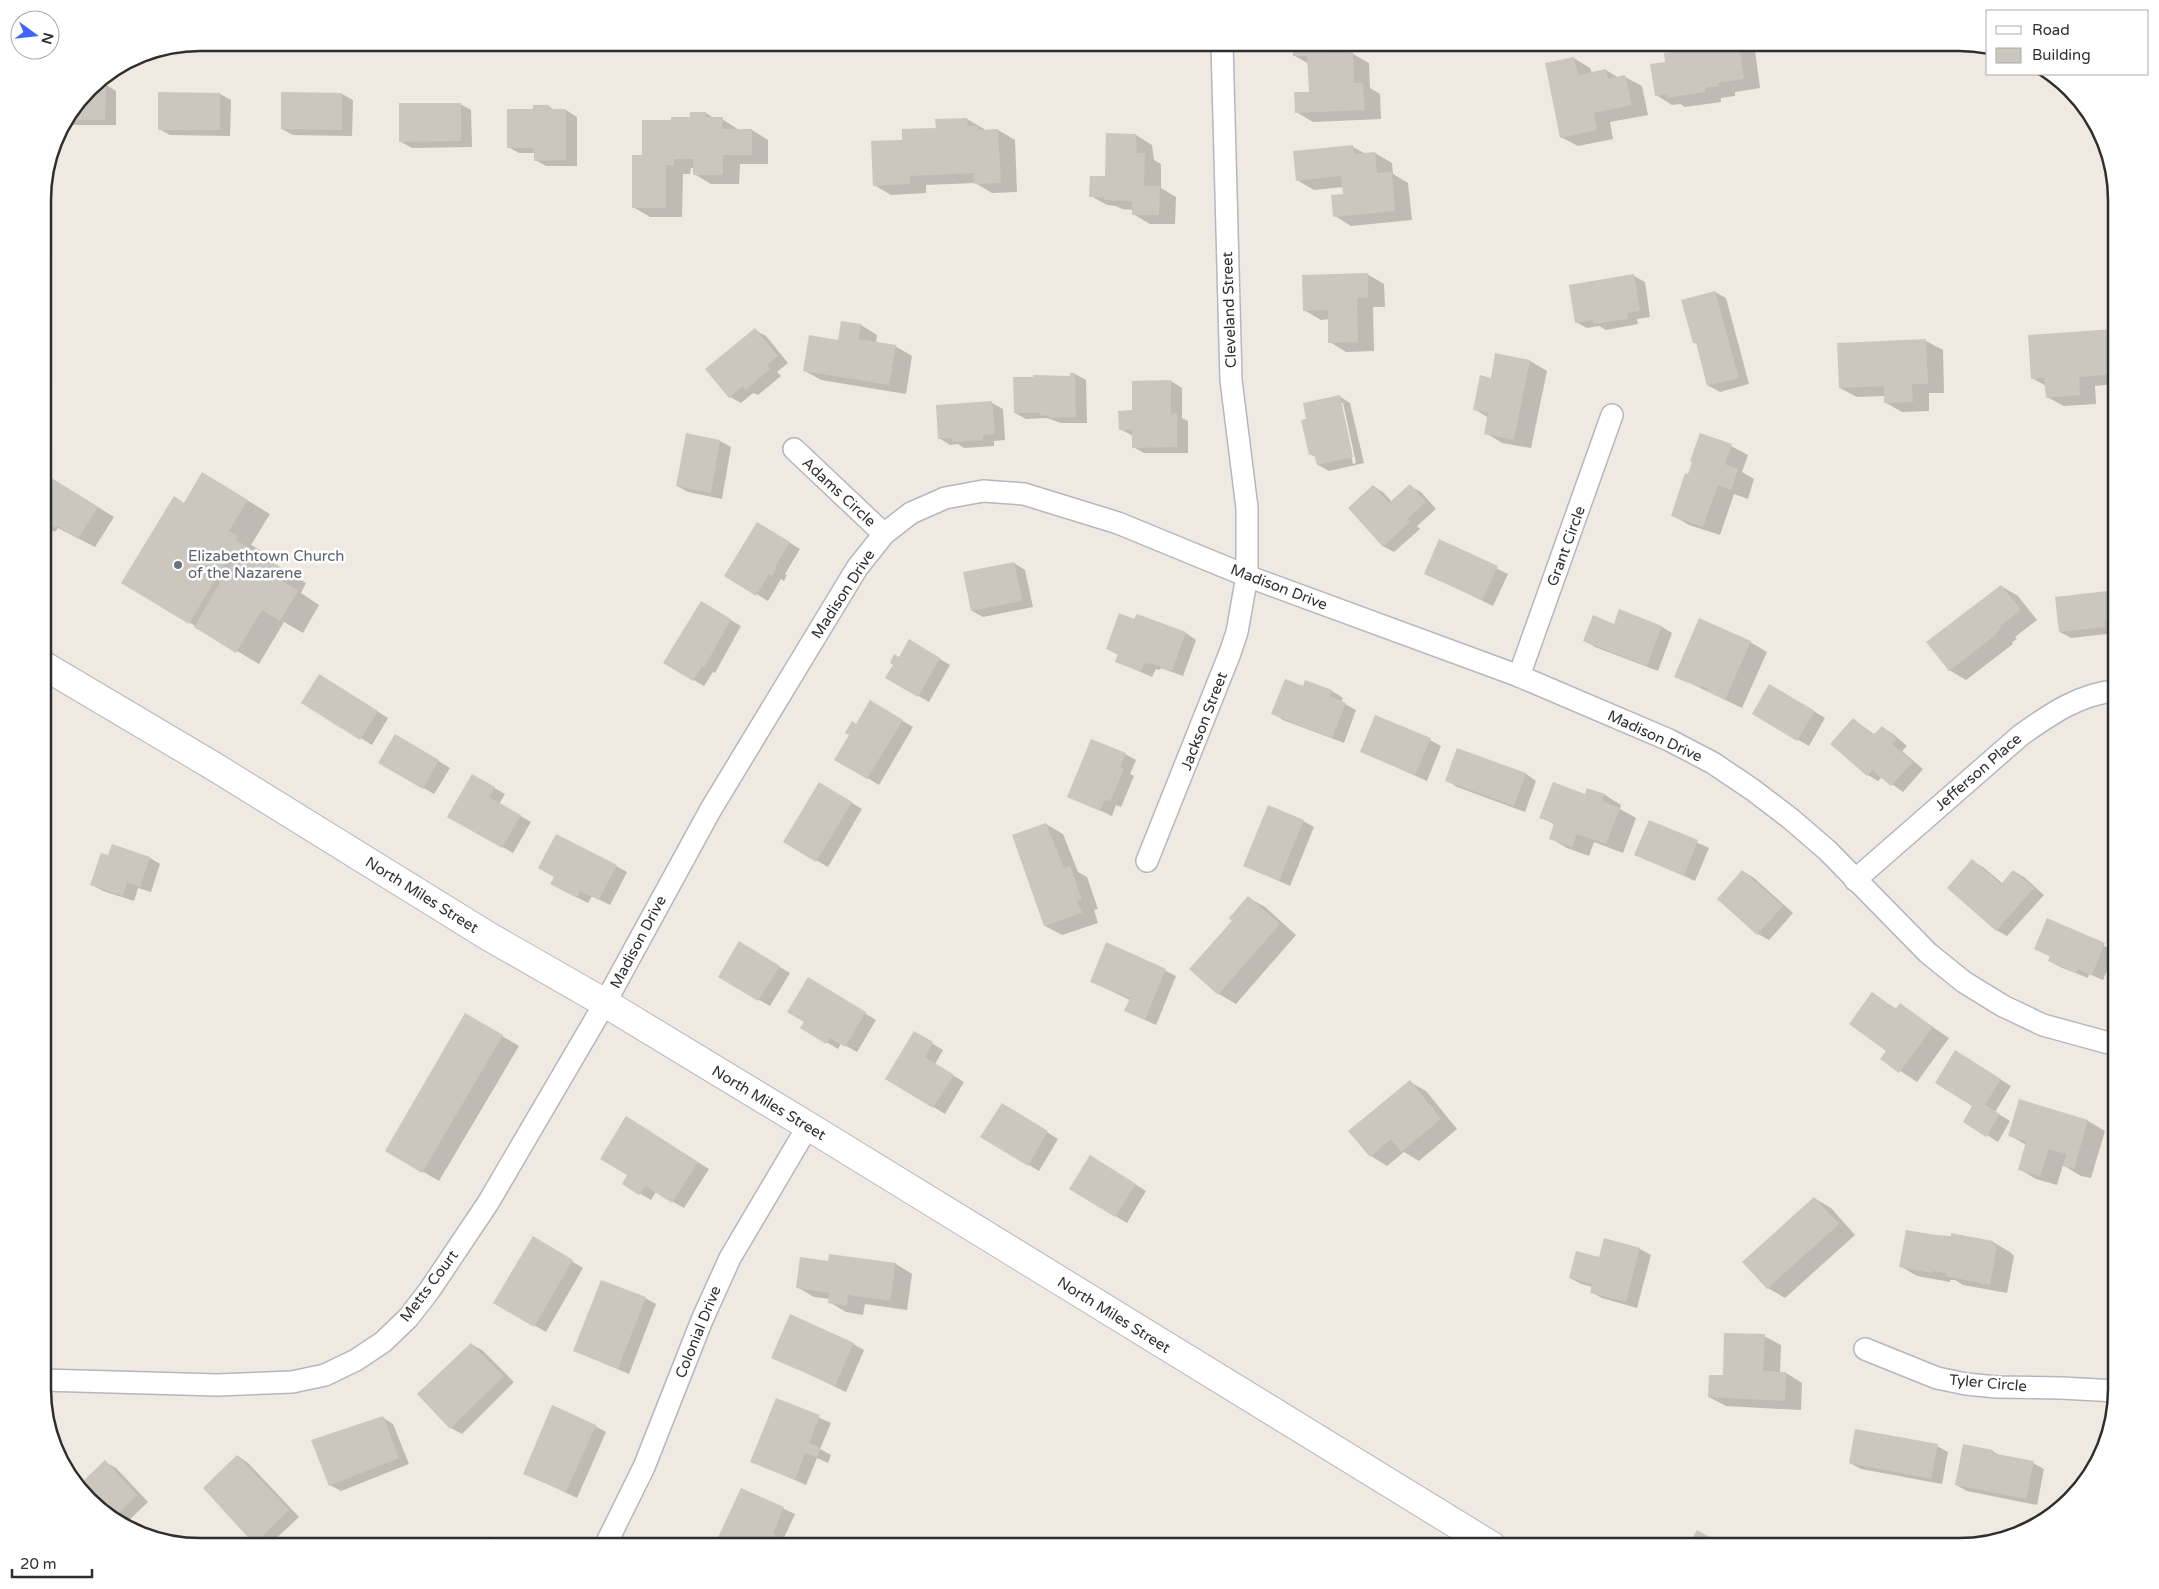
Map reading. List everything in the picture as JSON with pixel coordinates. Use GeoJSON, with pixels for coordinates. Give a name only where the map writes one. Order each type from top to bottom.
{"type":"FeatureCollection","features":[{"type":"Feature","properties":{"kind":"main road","name":"North Miles Street"},"geometry":{"type":"LineString","coordinates":[[52,670],[488,936],[605,1003],[808,1126],[1479,1538]]}},
{"type":"Feature","properties":{"kind":"street","name":"Cleveland Street"},"geometry":{"type":"LineString","coordinates":[[1222,51],[1231,380],[1247,508],[1247,576]]}},
{"type":"Feature","properties":{"kind":"street","name":"Grant Circle"},"geometry":{"type":"LineString","coordinates":[[1519,676],[1612,415]]}},
{"type":"Feature","properties":{"kind":"street","name":"Adams Circle"},"geometry":{"type":"LineString","coordinates":[[794,450],[884,534]]}},
{"type":"Feature","properties":{"kind":"street","name":"Madison Drive"},"geometry":{"type":"LineString","coordinates":[[605,1003],[711,809],[856,568],[884,534],[911,513],[945,498],[983,491],[1024,494],[1118,523],[1247,576],[1519,676],[1669,740],[1713,763],[1791,819],[1828,851],[1928,953],[1964,982],[2003,1006],[2043,1025],[2108,1044]]}},
{"type":"Feature","properties":{"kind":"street","name":"Jackson Street"},"geometry":{"type":"LineString","coordinates":[[1147,861],[1230,653],[1247,576]]}},
{"type":"Feature","properties":{"kind":"street","name":"Jefferson Place"},"geometry":{"type":"LineString","coordinates":[[1855,880],[2021,735],[2048,716],[2077,701],[2108,693]]}},
{"type":"Feature","properties":{"kind":"street","name":"Metts Court"},"geometry":{"type":"LineString","coordinates":[[52,1380],[217,1385],[292,1382],[325,1374],[356,1360],[383,1342],[408,1318],[429,1291],[488,1202],[605,1003]]}},
{"type":"Feature","properties":{"kind":"street","name":"Colonial Drive"},"geometry":{"type":"LineString","coordinates":[[609,1538],[644,1466],[702,1320],[730,1258],[808,1126]]}},
{"type":"Feature","properties":{"kind":"street","name":"Tyler Circle"},"geometry":{"type":"LineString","coordinates":[[1865,1349],[1937,1378],[1966,1384],[1997,1387],[2108,1391]]}},
{"type":"Feature","properties":{"kind":"building"},"geometry":{"type":"Polygon","coordinates":[[[1293,51],[1353,52],[1354,83],[1363,83],[1365,110],[1295,113],[1294,92],[1309,92],[1307,56],[1293,56],[1293,51]]]}},
{"type":"Feature","properties":{"kind":"building"},"geometry":{"type":"Polygon","coordinates":[[[1678,51],[1740,51],[1744,79],[1718,83],[1719,86],[1705,88],[1705,92],[1667,98],[1667,94],[1655,96],[1650,64],[1665,62],[1664,53],[1678,51]]]}},
{"type":"Feature","properties":{"kind":"building"},"geometry":{"type":"Polygon","coordinates":[[[1574,57],[1578,75],[1606,69],[1608,79],[1625,75],[1632,105],[1594,113],[1597,130],[1560,138],[1545,63],[1574,57]]]}},
{"type":"Feature","properties":{"kind":"building"},"geometry":{"type":"Polygon","coordinates":[[[106,85],[105,120],[75,120],[82,109],[106,85]]]}},
{"type":"Feature","properties":{"kind":"building"},"geometry":{"type":"Polygon","coordinates":[[[158,92],[220,93],[220,130],[158,130],[158,92]]]}},
{"type":"Feature","properties":{"kind":"building"},"geometry":{"type":"Polygon","coordinates":[[[281,92],[342,93],[342,130],[281,129],[281,92]]]}},
{"type":"Feature","properties":{"kind":"building"},"geometry":{"type":"Polygon","coordinates":[[[399,103],[461,103],[461,141],[399,142],[399,103]]]}},
{"type":"Feature","properties":{"kind":"building"},"geometry":{"type":"Polygon","coordinates":[[[533,105],[549,105],[549,109],[566,109],[566,160],[534,161],[534,148],[507,148],[507,109],[533,109],[533,105]]]}},
{"type":"Feature","properties":{"kind":"building"},"geometry":{"type":"Polygon","coordinates":[[[690,112],[706,112],[706,117],[723,117],[722,129],[752,129],[752,155],[723,155],[723,175],[693,175],[693,159],[674,159],[674,165],[666,165],[666,208],[632,208],[632,155],[642,155],[642,120],[671,120],[671,117],[690,117],[690,112]]]}},
{"type":"Feature","properties":{"kind":"building"},"geometry":{"type":"Polygon","coordinates":[[[967,118],[968,126],[978,126],[978,130],[998,129],[1001,183],[974,184],[974,173],[910,176],[910,184],[873,186],[871,141],[902,140],[902,129],[936,128],[935,119],[967,118]]]}},
{"type":"Feature","properties":{"kind":"building"},"geometry":{"type":"Polygon","coordinates":[[[1106,133],[1136,134],[1137,153],[1145,153],[1144,186],[1160,186],[1159,215],[1132,215],[1132,201],[1104,200],[1104,197],[1089,197],[1090,176],[1105,176],[1106,133]]]}},
{"type":"Feature","properties":{"kind":"building"},"geometry":{"type":"Polygon","coordinates":[[[1353,145],[1354,154],[1375,152],[1377,173],[1392,172],[1395,211],[1333,217],[1331,195],[1343,194],[1341,176],[1296,181],[1293,151],[1353,145]]]}},
{"type":"Feature","properties":{"kind":"building"},"geometry":{"type":"Polygon","coordinates":[[[1368,273],[1368,298],[1357,298],[1358,342],[1328,343],[1328,310],[1303,311],[1302,275],[1368,273]]]}},
{"type":"Feature","properties":{"kind":"building"},"geometry":{"type":"Polygon","coordinates":[[[1634,274],[1640,311],[1627,313],[1628,319],[1593,324],[1593,320],[1575,323],[1569,285],[1634,274]]]}},
{"type":"Feature","properties":{"kind":"building"},"geometry":{"type":"Polygon","coordinates":[[[1715,291],[1739,378],[1707,386],[1696,342],[1693,343],[1681,300],[1715,291]]]}},
{"type":"Feature","properties":{"kind":"building"},"geometry":{"type":"Polygon","coordinates":[[[841,321],[861,324],[858,339],[896,345],[889,385],[803,371],[809,335],[838,340],[841,321]]]}},
{"type":"Feature","properties":{"kind":"building"},"geometry":{"type":"Polygon","coordinates":[[[755,328],[778,356],[767,365],[770,369],[746,390],[743,386],[729,398],[705,369],[755,328]]]}},
{"type":"Feature","properties":{"kind":"building"},"geometry":{"type":"Polygon","coordinates":[[[2108,329],[2108,375],[2079,377],[2080,395],[2046,398],[2044,378],[2031,379],[2028,335],[2108,329]]]}},
{"type":"Feature","properties":{"kind":"building"},"geometry":{"type":"Polygon","coordinates":[[[1926,339],[1928,384],[1912,384],[1913,402],[1884,403],[1884,386],[1839,388],[1837,343],[1926,339]]]}},
{"type":"Feature","properties":{"kind":"building"},"geometry":{"type":"Polygon","coordinates":[[[1495,353],[1530,360],[1514,440],[1484,434],[1488,413],[1473,410],[1480,375],[1491,378],[1495,353]]]}},
{"type":"Feature","properties":{"kind":"building"},"geometry":{"type":"Polygon","coordinates":[[[1070,373],[1075,373],[1076,417],[1049,418],[1049,415],[1040,416],[1040,413],[1014,413],[1013,377],[1033,377],[1033,375],[1070,376],[1070,373]]]}},
{"type":"Feature","properties":{"kind":"building"},"geometry":{"type":"Polygon","coordinates":[[[1171,380],[1171,414],[1177,413],[1177,447],[1132,448],[1132,430],[1119,430],[1118,411],[1132,410],[1132,381],[1171,380]]]}},
{"type":"Feature","properties":{"kind":"building"},"geometry":{"type":"Polygon","coordinates":[[[1340,395],[1353,457],[1317,465],[1314,454],[1309,455],[1301,420],[1306,419],[1303,403],[1340,395]]]}},
{"type":"Feature","properties":{"kind":"building"},"geometry":{"type":"Polygon","coordinates":[[[992,401],[995,434],[983,435],[983,440],[952,442],[952,438],[938,439],[936,405],[992,401]]]}},
{"type":"Feature","properties":{"kind":"building"},"geometry":{"type":"Polygon","coordinates":[[[686,433],[720,440],[711,493],[676,486],[686,433]]]}},
{"type":"Feature","properties":{"kind":"building"},"geometry":{"type":"Polygon","coordinates":[[[1700,433],[1732,444],[1725,464],[1738,469],[1731,490],[1718,485],[1703,527],[1671,516],[1685,473],[1688,474],[1692,462],[1690,461],[1700,433]]]}},
{"type":"Feature","properties":{"kind":"building","name":"Elizabethtown Church of the Nazarene"},"geometry":{"type":"Polygon","coordinates":[[[202,472],[248,500],[229,531],[238,536],[236,540],[285,570],[279,579],[298,591],[280,621],[262,610],[236,653],[194,627],[233,561],[228,558],[189,624],[121,583],[174,496],[184,503],[202,472]]]}},
{"type":"Feature","properties":{"kind":"building"},"geometry":{"type":"Polygon","coordinates":[[[52,479],[98,507],[78,539],[57,526],[55,528],[52,526],[52,479]]]}},
{"type":"Feature","properties":{"kind":"building"},"geometry":{"type":"Polygon","coordinates":[[[1410,484],[1426,502],[1407,519],[1410,522],[1383,547],[1348,508],[1373,485],[1389,503],[1410,484]]]}},
{"type":"Feature","properties":{"kind":"building"},"geometry":{"type":"Polygon","coordinates":[[[757,522],[790,542],[775,567],[777,568],[772,576],[769,574],[756,596],[724,576],[757,522]]]}},
{"type":"Feature","properties":{"kind":"building"},"geometry":{"type":"Polygon","coordinates":[[[1439,539],[1498,566],[1482,600],[1424,574],[1439,539]]]}},
{"type":"Feature","properties":{"kind":"building"},"geometry":{"type":"Polygon","coordinates":[[[1014,562],[1022,601],[971,611],[963,572],[1014,562]]]}},
{"type":"Feature","properties":{"kind":"building"},"geometry":{"type":"Polygon","coordinates":[[[2001,585],[2021,610],[1999,627],[2001,628],[1997,634],[1949,671],[1926,642],[2001,585]]]}},
{"type":"Feature","properties":{"kind":"building"},"geometry":{"type":"Polygon","coordinates":[[[2108,591],[2108,621],[2105,621],[2105,627],[2059,632],[2055,597],[2108,591]]]}},
{"type":"Feature","properties":{"kind":"building"},"geometry":{"type":"Polygon","coordinates":[[[701,601],[731,619],[704,668],[702,666],[693,681],[663,663],[701,601]]]}},
{"type":"Feature","properties":{"kind":"building"},"geometry":{"type":"Polygon","coordinates":[[[1619,609],[1662,626],[1647,666],[1583,641],[1593,615],[1614,624],[1619,609]]]}},
{"type":"Feature","properties":{"kind":"building"},"geometry":{"type":"Polygon","coordinates":[[[1119,613],[1134,619],[1137,614],[1186,632],[1172,671],[1150,663],[1149,665],[1144,663],[1141,672],[1115,662],[1118,653],[1106,649],[1119,613]]]}},
{"type":"Feature","properties":{"kind":"building"},"geometry":{"type":"Polygon","coordinates":[[[1699,618],[1751,641],[1725,700],[1707,691],[1708,689],[1702,686],[1701,688],[1674,677],[1699,618]]]}},
{"type":"Feature","properties":{"kind":"building"},"geometry":{"type":"Polygon","coordinates":[[[909,639],[940,658],[918,697],[885,678],[893,665],[890,663],[894,654],[899,657],[909,639]]]}},
{"type":"Feature","properties":{"kind":"building"},"geometry":{"type":"Polygon","coordinates":[[[319,674],[378,711],[360,740],[301,703],[319,674]]]}},
{"type":"Feature","properties":{"kind":"building"},"geometry":{"type":"Polygon","coordinates":[[[1285,679],[1303,686],[1305,680],[1332,690],[1330,696],[1346,703],[1332,738],[1271,714],[1285,679]]]}},
{"type":"Feature","properties":{"kind":"building"},"geometry":{"type":"Polygon","coordinates":[[[1769,684],[1815,711],[1797,741],[1752,714],[1769,684]]]}},
{"type":"Feature","properties":{"kind":"building"},"geometry":{"type":"Polygon","coordinates":[[[870,700],[903,720],[867,779],[834,760],[849,735],[845,733],[852,721],[856,724],[870,700]]]}},
{"type":"Feature","properties":{"kind":"building"},"geometry":{"type":"Polygon","coordinates":[[[1375,715],[1431,738],[1415,775],[1360,752],[1375,715]]]}},
{"type":"Feature","properties":{"kind":"building"},"geometry":{"type":"Polygon","coordinates":[[[1853,718],[1873,735],[1882,726],[1897,739],[1892,744],[1913,762],[1891,786],[1872,770],[1867,776],[1830,744],[1853,718]]]}},
{"type":"Feature","properties":{"kind":"building"},"geometry":{"type":"Polygon","coordinates":[[[395,734],[439,760],[423,789],[378,763],[395,734]]]}},
{"type":"Feature","properties":{"kind":"building"},"geometry":{"type":"Polygon","coordinates":[[[1091,739],[1126,753],[1120,767],[1124,769],[1110,802],[1105,800],[1100,811],[1067,797],[1091,739]]]}},
{"type":"Feature","properties":{"kind":"building"},"geometry":{"type":"Polygon","coordinates":[[[1457,748],[1526,773],[1514,806],[1445,781],[1457,748]]]}},
{"type":"Feature","properties":{"kind":"building"},"geometry":{"type":"Polygon","coordinates":[[[472,774],[495,787],[489,797],[521,815],[502,848],[447,817],[472,774]]]}},
{"type":"Feature","properties":{"kind":"building"},"geometry":{"type":"Polygon","coordinates":[[[819,782],[852,802],[816,862],[783,842],[819,782]]]}},
{"type":"Feature","properties":{"kind":"building"},"geometry":{"type":"Polygon","coordinates":[[[1553,782],[1585,794],[1587,788],[1605,794],[1602,801],[1620,808],[1606,844],[1577,834],[1572,847],[1549,839],[1554,823],[1539,818],[1553,782]]]}},
{"type":"Feature","properties":{"kind":"building"},"geometry":{"type":"Polygon","coordinates":[[[1268,805],[1304,820],[1279,881],[1243,866],[1268,805]]]}},
{"type":"Feature","properties":{"kind":"building"},"geometry":{"type":"Polygon","coordinates":[[[1649,820],[1698,840],[1684,876],[1634,855],[1649,820]]]}},
{"type":"Feature","properties":{"kind":"building"},"geometry":{"type":"Polygon","coordinates":[[[1046,823],[1064,868],[1070,866],[1082,900],[1077,901],[1082,913],[1044,926],[1012,835],[1046,823]]]}},
{"type":"Feature","properties":{"kind":"building"},"geometry":{"type":"Polygon","coordinates":[[[556,834],[617,865],[599,900],[580,891],[577,898],[550,884],[554,877],[538,868],[556,834]]]}},
{"type":"Feature","properties":{"kind":"building"},"geometry":{"type":"Polygon","coordinates":[[[112,844],[150,857],[140,887],[127,882],[123,896],[90,885],[101,853],[108,855],[112,844]]]}},
{"type":"Feature","properties":{"kind":"building"},"geometry":{"type":"Polygon","coordinates":[[[1972,859],[2001,884],[2013,870],[2034,888],[1996,931],[1947,888],[1972,859]]]}},
{"type":"Feature","properties":{"kind":"building"},"geometry":{"type":"Polygon","coordinates":[[[1742,870],[1783,906],[1757,935],[1717,899],[1742,870]]]}},
{"type":"Feature","properties":{"kind":"building"},"geometry":{"type":"Polygon","coordinates":[[[1248,896],[1280,924],[1218,995],[1189,969],[1232,921],[1229,918],[1248,896]]]}},
{"type":"Feature","properties":{"kind":"building"},"geometry":{"type":"Polygon","coordinates":[[[2047,918],[2105,943],[2092,975],[2078,969],[2077,973],[2048,961],[2050,956],[2034,949],[2047,918]]]}},
{"type":"Feature","properties":{"kind":"building"},"geometry":{"type":"Polygon","coordinates":[[[739,941],[780,966],[758,1001],[718,977],[739,941]]]}},
{"type":"Feature","properties":{"kind":"building"},"geometry":{"type":"Polygon","coordinates":[[[1106,942],[1166,969],[1145,1020],[1124,1011],[1130,998],[1090,982],[1106,942]]]}},
{"type":"Feature","properties":{"kind":"building"},"geometry":{"type":"Polygon","coordinates":[[[808,977],[866,1012],[845,1047],[830,1038],[826,1044],[800,1028],[804,1022],[787,1012],[808,977]]]}},
{"type":"Feature","properties":{"kind":"building"},"geometry":{"type":"Polygon","coordinates":[[[1872,992],[1896,1009],[1900,1003],[1933,1027],[1899,1073],[1880,1059],[1886,1051],[1849,1024],[1872,992]]]}},
{"type":"Feature","properties":{"kind":"building"},"geometry":{"type":"Polygon","coordinates":[[[465,1013],[503,1035],[422,1173],[385,1151],[465,1013]]]}},
{"type":"Feature","properties":{"kind":"building"},"geometry":{"type":"Polygon","coordinates":[[[914,1031],[933,1042],[925,1057],[954,1075],[933,1108],[885,1079],[914,1031]]]}},
{"type":"Feature","properties":{"kind":"building"},"geometry":{"type":"Polygon","coordinates":[[[1955,1050],[2001,1079],[1985,1105],[2000,1114],[1986,1137],[1963,1122],[1972,1106],[1935,1083],[1955,1050]]]}},
{"type":"Feature","properties":{"kind":"building"},"geometry":{"type":"Polygon","coordinates":[[[1410,1080],[1441,1119],[1401,1152],[1391,1139],[1370,1157],[1348,1131],[1410,1080]]]}},
{"type":"Feature","properties":{"kind":"building"},"geometry":{"type":"Polygon","coordinates":[[[2019,1099],[2088,1120],[2074,1169],[2063,1166],[2066,1154],[2049,1149],[2040,1176],[2018,1170],[2026,1141],[2008,1136],[2019,1099]]]}},
{"type":"Feature","properties":{"kind":"building"},"geometry":{"type":"Polygon","coordinates":[[[1002,1103],[1048,1131],[1028,1166],[980,1137],[1002,1103]]]}},
{"type":"Feature","properties":{"kind":"building"},"geometry":{"type":"Polygon","coordinates":[[[626,1116],[698,1162],[672,1203],[645,1186],[639,1195],[622,1184],[627,1175],[600,1159],[626,1116]]]}},
{"type":"Feature","properties":{"kind":"building"},"geometry":{"type":"Polygon","coordinates":[[[1090,1155],[1136,1184],[1115,1217],[1069,1189],[1090,1155]]]}},
{"type":"Feature","properties":{"kind":"building"},"geometry":{"type":"Polygon","coordinates":[[[1814,1197],[1839,1224],[1767,1289],[1742,1262],[1814,1197]]]}},
{"type":"Feature","properties":{"kind":"building"},"geometry":{"type":"Polygon","coordinates":[[[1906,1230],[1951,1236],[1951,1233],[1993,1241],[1993,1244],[1997,1245],[1990,1285],[1945,1276],[1946,1273],[1933,1271],[1933,1273],[1899,1267],[1906,1230]]]}},
{"type":"Feature","properties":{"kind":"building"},"geometry":{"type":"Polygon","coordinates":[[[533,1236],[573,1260],[534,1327],[493,1303],[533,1236]]]}},
{"type":"Feature","properties":{"kind":"building"},"geometry":{"type":"Polygon","coordinates":[[[1604,1238],[1640,1248],[1626,1302],[1590,1293],[1592,1284],[1569,1278],[1576,1251],[1599,1257],[1604,1238]]]}},
{"type":"Feature","properties":{"kind":"building"},"geometry":{"type":"Polygon","coordinates":[[[829,1254],[896,1263],[890,1301],[848,1295],[847,1306],[828,1303],[829,1293],[796,1288],[800,1257],[828,1261],[829,1254]]]}},
{"type":"Feature","properties":{"kind":"building"},"geometry":{"type":"Polygon","coordinates":[[[601,1280],[646,1297],[618,1369],[573,1351],[601,1280]]]}},
{"type":"Feature","properties":{"kind":"building"},"geometry":{"type":"Polygon","coordinates":[[[790,1314],[854,1343],[835,1386],[771,1358],[790,1314]]]}},
{"type":"Feature","properties":{"kind":"building"},"geometry":{"type":"Polygon","coordinates":[[[1724,1333],[1765,1334],[1763,1371],[1786,1372],[1785,1401],[1708,1397],[1709,1375],[1723,1375],[1724,1333]]]}},
{"type":"Feature","properties":{"kind":"building"},"geometry":{"type":"Polygon","coordinates":[[[471,1343],[504,1376],[450,1429],[417,1394],[471,1343]]]}},
{"type":"Feature","properties":{"kind":"building"},"geometry":{"type":"Polygon","coordinates":[[[776,1398],[820,1415],[809,1443],[821,1448],[817,1457],[805,1453],[795,1480],[750,1462],[776,1398]]]}},
{"type":"Feature","properties":{"kind":"building"},"geometry":{"type":"Polygon","coordinates":[[[552,1405],[596,1425],[566,1492],[523,1474],[552,1405]]]}},
{"type":"Feature","properties":{"kind":"building"},"geometry":{"type":"Polygon","coordinates":[[[383,1416],[399,1458],[329,1486],[311,1440],[383,1416]]]}},
{"type":"Feature","properties":{"kind":"building"},"geometry":{"type":"Polygon","coordinates":[[[1855,1429],[1938,1444],[1931,1479],[1849,1463],[1855,1429]]]}},
{"type":"Feature","properties":{"kind":"building"},"geometry":{"type":"Polygon","coordinates":[[[1963,1444],[1993,1450],[1992,1453],[2034,1461],[2026,1499],[1955,1485],[1963,1444]]]}},
{"type":"Feature","properties":{"kind":"building"},"geometry":{"type":"Polygon","coordinates":[[[237,1455],[289,1510],[260,1538],[249,1538],[203,1488],[237,1455]]]}},
{"type":"Feature","properties":{"kind":"building"},"geometry":{"type":"Polygon","coordinates":[[[105,1460],[137,1495],[119,1513],[109,1507],[83,1481],[105,1460]]]}},
{"type":"Feature","properties":{"kind":"building"},"geometry":{"type":"Polygon","coordinates":[[[741,1488],[784,1507],[773,1534],[782,1538],[718,1538],[741,1488]]]}},
{"type":"Feature","properties":{"kind":"building"},"geometry":{"type":"Polygon","coordinates":[[[1697,1530],[1712,1538],[1692,1538],[1697,1530]]]}},
{"type":"Feature","properties":{"kind":"place","name":"Elizabethtown Church of the Nazarene"},"geometry":{"type":"Point","coordinates":[178,565]}}]}
